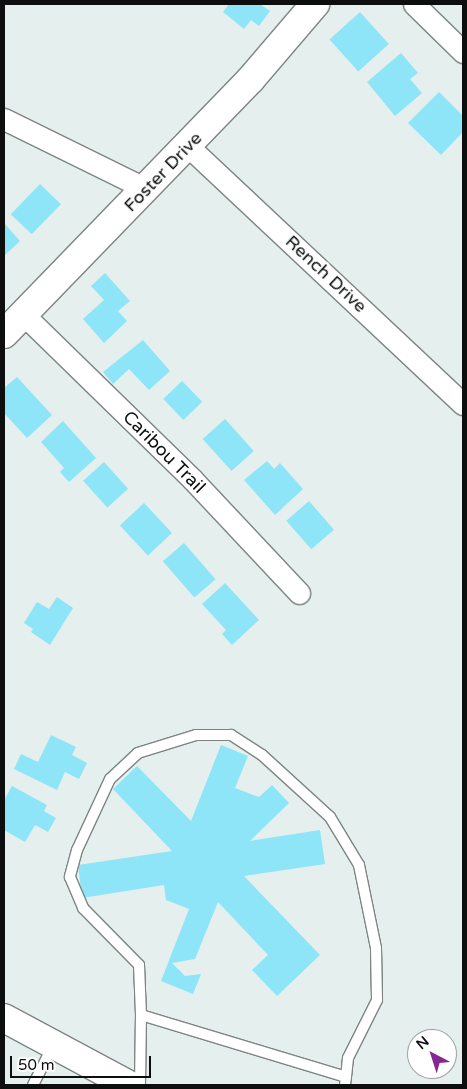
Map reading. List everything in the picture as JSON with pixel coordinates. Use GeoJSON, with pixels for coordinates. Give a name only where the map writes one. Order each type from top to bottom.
{"type":"FeatureCollection","features":[{"type":"Feature","properties":{"kind":"street"},"geometry":{"type":"LineString","coordinates":[[414,4],[463,52]]}},
{"type":"Feature","properties":{"kind":"street","name":"Foster Drive"},"geometry":{"type":"LineString","coordinates":[[4,334],[251,79],[310,5]]}},
{"type":"Feature","properties":{"kind":"street"},"geometry":{"type":"LineString","coordinates":[[4,119],[146,189]]}},
{"type":"Feature","properties":{"kind":"street","name":"Rench Drive"},"geometry":{"type":"LineString","coordinates":[[188,146],[463,404]]}},
{"type":"Feature","properties":{"kind":"street","name":"Caribou Trail"},"geometry":{"type":"LineString","coordinates":[[24,315],[193,480],[299,592]]}},
{"type":"Feature","properties":{"kind":"street"},"geometry":{"type":"LineString","coordinates":[[4,1018],[129,1085]]}},
{"type":"Feature","properties":{"kind":"lane"},"geometry":{"type":"LineString","coordinates":[[140,1085],[141,1016],[138,965],[83,908],[70,877],[77,850],[110,779],[138,753],[196,735],[231,735],[262,755],[330,817],[359,865],[376,948],[377,1000],[348,1058],[346,1081],[141,1016]]}},
{"type":"Feature","properties":{"kind":"lane"},"geometry":{"type":"LineString","coordinates":[[37,1083],[54,1045]]}},
{"type":"Feature","properties":{"kind":"building"},"geometry":{"type":"Polygon","coordinates":[[[229,4],[260,4],[270,11],[259,26],[251,20],[244,29],[223,12],[229,4]]]}},
{"type":"Feature","properties":{"kind":"building"},"geometry":{"type":"Polygon","coordinates":[[[360,12],[389,44],[358,71],[330,39],[360,12]]]}},
{"type":"Feature","properties":{"kind":"building"},"geometry":{"type":"Polygon","coordinates":[[[401,53],[418,73],[410,79],[422,93],[395,116],[367,82],[401,53]]]}},
{"type":"Feature","properties":{"kind":"building"},"geometry":{"type":"Polygon","coordinates":[[[439,92],[463,116],[463,132],[441,155],[408,123],[439,92]]]}},
{"type":"Feature","properties":{"kind":"building"},"geometry":{"type":"Polygon","coordinates":[[[40,184],[61,204],[32,234],[11,214],[40,184]]]}},
{"type":"Feature","properties":{"kind":"building"},"geometry":{"type":"Polygon","coordinates":[[[4,223],[20,241],[4,256],[4,223]]]}},
{"type":"Feature","properties":{"kind":"building"},"geometry":{"type":"Polygon","coordinates":[[[105,273],[130,301],[118,311],[127,321],[104,343],[83,319],[104,300],[91,286],[105,273]]]}},
{"type":"Feature","properties":{"kind":"building"},"geometry":{"type":"Polygon","coordinates":[[[143,340],[170,371],[149,390],[129,369],[113,384],[103,372],[143,340]]]}},
{"type":"Feature","properties":{"kind":"building"},"geometry":{"type":"Polygon","coordinates":[[[17,377],[52,415],[27,438],[4,413],[4,388],[17,377]]]}},
{"type":"Feature","properties":{"kind":"building"},"geometry":{"type":"Polygon","coordinates":[[[182,381],[202,402],[183,420],[163,399],[182,381]]]}},
{"type":"Feature","properties":{"kind":"building"},"geometry":{"type":"Polygon","coordinates":[[[225,419],[254,451],[231,471],[203,439],[225,419]]]}},
{"type":"Feature","properties":{"kind":"building"},"geometry":{"type":"Polygon","coordinates":[[[63,421],[96,458],[69,482],[60,472],[64,468],[41,442],[63,421]]]}},
{"type":"Feature","properties":{"kind":"building"},"geometry":{"type":"Polygon","coordinates":[[[267,461],[274,469],[280,463],[303,489],[275,515],[244,480],[267,461]]]}},
{"type":"Feature","properties":{"kind":"building"},"geometry":{"type":"Polygon","coordinates":[[[104,462],[128,489],[107,507],[83,481],[104,462]]]}},
{"type":"Feature","properties":{"kind":"building"},"geometry":{"type":"Polygon","coordinates":[[[309,501],[334,530],[311,549],[286,521],[309,501]]]}},
{"type":"Feature","properties":{"kind":"building"},"geometry":{"type":"Polygon","coordinates":[[[144,503],[172,533],[148,555],[120,526],[144,503]]]}},
{"type":"Feature","properties":{"kind":"building"},"geometry":{"type":"Polygon","coordinates":[[[184,543],[215,579],[194,598],[163,561],[184,543]]]}},
{"type":"Feature","properties":{"kind":"building"},"geometry":{"type":"Polygon","coordinates":[[[225,583],[259,620],[232,645],[222,634],[226,630],[202,604],[225,583]]]}},
{"type":"Feature","properties":{"kind":"building"},"geometry":{"type":"Polygon","coordinates":[[[57,597],[73,608],[50,645],[31,632],[33,629],[24,623],[37,602],[49,609],[57,597]]]}},
{"type":"Feature","properties":{"kind":"building"},"geometry":{"type":"Polygon","coordinates":[[[51,735],[76,747],[72,755],[87,763],[79,779],[65,772],[57,790],[14,769],[21,754],[38,762],[51,735]]]}},
{"type":"Feature","properties":{"kind":"building"},"geometry":{"type":"Polygon","coordinates":[[[221,745],[248,756],[235,788],[259,797],[272,785],[289,803],[250,841],[320,830],[325,864],[244,876],[320,955],[277,996],[252,970],[268,955],[218,902],[195,959],[172,963],[185,976],[201,974],[193,994],[161,981],[189,909],[166,900],[164,885],[82,898],[78,865],[172,851],[113,789],[137,766],[191,821],[221,745]]]}},
{"type":"Feature","properties":{"kind":"building"},"geometry":{"type":"Polygon","coordinates":[[[12,786],[47,805],[44,811],[56,818],[48,832],[35,825],[25,842],[4,830],[4,800],[12,786]]]}}]}
